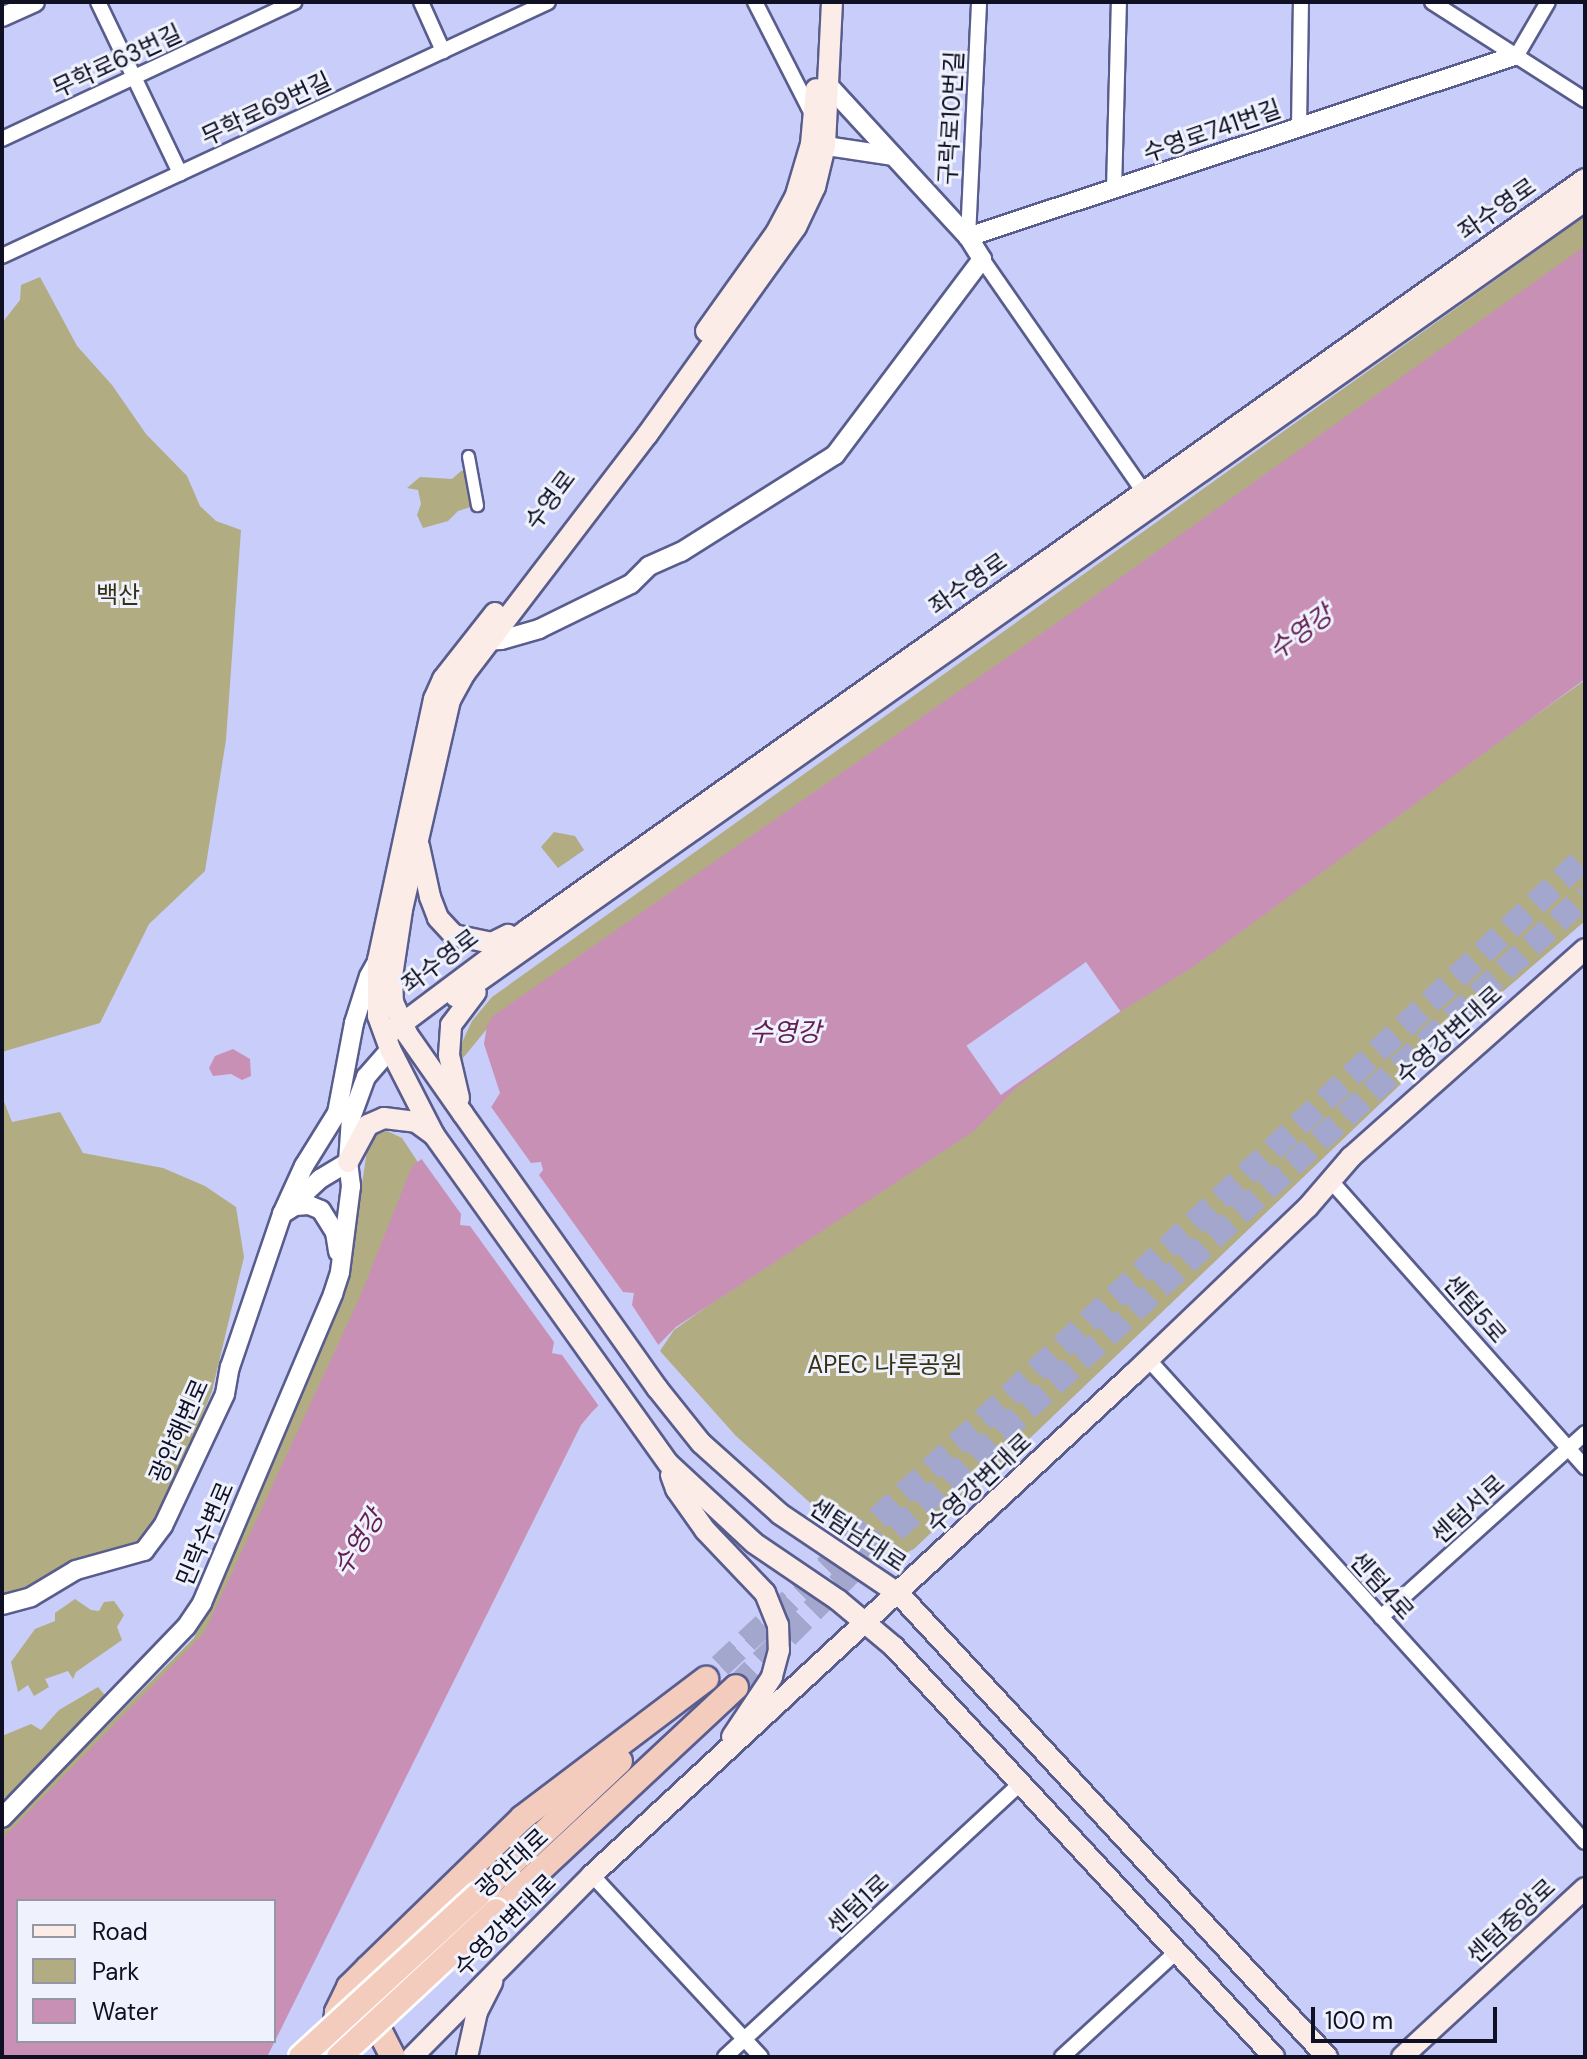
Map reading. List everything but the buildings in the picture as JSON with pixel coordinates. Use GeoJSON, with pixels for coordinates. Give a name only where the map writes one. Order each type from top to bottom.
{"type":"FeatureCollection","features":[{"type":"Feature","properties":{"kind":"highway","name":"광안대로"},"geometry":{"type":"LineString","coordinates":[[336,2057],[713,1672],[522,1818],[368,1968]]}},
{"type":"Feature","properties":{"kind":"highway","name":"광안대로"},"geometry":{"type":"LineString","coordinates":[[301,2057],[487,1903],[736,1687]]}},
{"type":"Feature","properties":{"kind":"highway"},"geometry":{"type":"LineString","coordinates":[[336,2057],[337,2012],[349,1987],[368,1968]]}},
{"type":"Feature","properties":{"kind":"highway"},"geometry":{"type":"LineString","coordinates":[[368,1968],[365,1988],[369,2010],[393,2057]]}},
{"type":"Feature","properties":{"kind":"main road","name":"수영로"},"geometry":{"type":"LineString","coordinates":[[818,145],[813,116],[819,2]]}},
{"type":"Feature","properties":{"kind":"main road","name":"수영로"},"geometry":{"type":"LineString","coordinates":[[396,1036],[378,1016],[378,960],[426,724],[443,679],[480,641],[776,233],[818,145],[830,87],[832,2]]}},
{"type":"Feature","properties":{"kind":"main road","name":"좌수영로"},"geometry":{"type":"LineString","coordinates":[[396,1036],[496,970],[1585,179]]}},
{"type":"Feature","properties":{"kind":"main road","name":"좌수영로"},"geometry":{"type":"LineString","coordinates":[[396,1036],[527,930],[1148,499],[1585,201]]}},
{"type":"Feature","properties":{"kind":"main road","name":"수영로"},"geometry":{"type":"LineString","coordinates":[[396,1036],[392,976],[418,841],[446,710],[480,641]]}},
{"type":"Feature","properties":{"kind":"main road"},"geometry":{"type":"LineString","coordinates":[[418,841],[430,897],[438,918],[454,935],[492,943],[527,930]]}},
{"type":"Feature","properties":{"kind":"main road","name":"수영강변대로"},"geometry":{"type":"LineString","coordinates":[[412,2057],[592,1875],[868,1623],[1148,1359],[1331,1181],[1351,1157],[1585,949]]}},
{"type":"Feature","properties":{"kind":"main road"},"geometry":{"type":"LineString","coordinates":[[463,1114],[452,1075],[451,1025],[496,970]]}},
{"type":"Feature","properties":{"kind":"main road"},"geometry":{"type":"LineString","coordinates":[[396,1036],[434,1135],[668,1463],[754,1543],[868,1623],[1274,2057]]}},
{"type":"Feature","properties":{"kind":"main road","name":"센텀남대로"},"geometry":{"type":"LineString","coordinates":[[396,1036],[463,1114],[657,1388],[701,1443],[753,1492],[899,1594],[1327,2057]]}},
{"type":"Feature","properties":{"kind":"main road"},"geometry":{"type":"LineString","coordinates":[[343,1165],[368,1125],[384,1118],[416,1122],[434,1135]]}},
{"type":"Feature","properties":{"kind":"main road"},"geometry":{"type":"LineString","coordinates":[[668,1463],[676,1489],[705,1530],[765,1593],[778,1625],[779,1650],[772,1677],[714,1764]]}},
{"type":"Feature","properties":{"kind":"main road","name":"센텀중앙로"},"geometry":{"type":"LineString","coordinates":[[1402,2057],[1582,1896]]}},
{"type":"Feature","properties":{"kind":"main road"},"geometry":{"type":"LineString","coordinates":[[467,2057],[477,2012],[500,1965]]}},
{"type":"Feature","properties":{"kind":"street"},"geometry":{"type":"LineString","coordinates":[[2,17],[35,2]]}},
{"type":"Feature","properties":{"kind":"street"},"geometry":{"type":"LineString","coordinates":[[98,2],[180,173]]}},
{"type":"Feature","properties":{"kind":"street","name":"무학로63번길"},"geometry":{"type":"LineString","coordinates":[[2,139],[294,2]]}},
{"type":"Feature","properties":{"kind":"street"},"geometry":{"type":"LineString","coordinates":[[421,2],[443,51]]}},
{"type":"Feature","properties":{"kind":"street","name":"무학로69번길"},"geometry":{"type":"LineString","coordinates":[[2,256],[548,2]]}},
{"type":"Feature","properties":{"kind":"street"},"geometry":{"type":"LineString","coordinates":[[755,2],[813,116]]}},
{"type":"Feature","properties":{"kind":"street","name":"구락로10번길"},"geometry":{"type":"LineString","coordinates":[[968,237],[979,2]]}},
{"type":"Feature","properties":{"kind":"street"},"geometry":{"type":"LineString","coordinates":[[1114,190],[1119,2]]}},
{"type":"Feature","properties":{"kind":"street"},"geometry":{"type":"LineString","coordinates":[[1299,127],[1301,2]]}},
{"type":"Feature","properties":{"kind":"street"},"geometry":{"type":"LineString","coordinates":[[1432,2],[1585,100]]}},
{"type":"Feature","properties":{"kind":"street"},"geometry":{"type":"LineString","coordinates":[[1517,55],[1548,2]]}},
{"type":"Feature","properties":{"kind":"street","name":"수영로741번길"},"geometry":{"type":"LineString","coordinates":[[968,237],[1517,55]]}},
{"type":"Feature","properties":{"kind":"street"},"geometry":{"type":"LineString","coordinates":[[830,87],[968,237],[1148,499]]}},
{"type":"Feature","properties":{"kind":"street"},"geometry":{"type":"LineString","coordinates":[[818,145],[893,156]]}},
{"type":"Feature","properties":{"kind":"street"},"geometry":{"type":"LineString","coordinates":[[480,641],[539,629],[631,584],[649,566],[681,552],[835,455],[982,259]]}},
{"type":"Feature","properties":{"kind":"street"},"geometry":{"type":"LineString","coordinates":[[468,456],[477,505]]}},
{"type":"Feature","properties":{"kind":"street"},"geometry":{"type":"LineString","coordinates":[[337,1113],[354,1023],[369,976],[378,960]]}},
{"type":"Feature","properties":{"kind":"street","name":"민락수변로"},"geometry":{"type":"LineString","coordinates":[[2,1818],[186,1627],[202,1603],[340,1272],[351,1186],[343,1165],[337,1113],[353,1075],[396,1036]]}},
{"type":"Feature","properties":{"kind":"street","name":"민락수변로"},"geometry":{"type":"LineString","coordinates":[[343,1165],[357,1098],[373,1067],[396,1036]]}},
{"type":"Feature","properties":{"kind":"street","name":"광안해변로"},"geometry":{"type":"LineString","coordinates":[[2,1605],[31,1597],[76,1570],[136,1554],[155,1540],[225,1394],[230,1367],[282,1214],[304,1166],[337,1113]]}},
{"type":"Feature","properties":{"kind":"street"},"geometry":{"type":"LineString","coordinates":[[282,1214],[343,1165]]}},
{"type":"Feature","properties":{"kind":"street","name":"센텀5로"},"geometry":{"type":"LineString","coordinates":[[1331,1181],[1585,1467]]}},
{"type":"Feature","properties":{"kind":"street"},"geometry":{"type":"LineString","coordinates":[[282,1214],[295,1206],[309,1205],[321,1210],[335,1232],[340,1272]]}},
{"type":"Feature","properties":{"kind":"street","name":"센텀4로"},"geometry":{"type":"LineString","coordinates":[[1148,1359],[1585,1842]]}},
{"type":"Feature","properties":{"kind":"street","name":"센텀서로"},"geometry":{"type":"LineString","coordinates":[[1381,1617],[1585,1433]]}},
{"type":"Feature","properties":{"kind":"street","name":"센텀1로"},"geometry":{"type":"LineString","coordinates":[[725,2057],[1020,1784]]}},
{"type":"Feature","properties":{"kind":"street"},"geometry":{"type":"LineString","coordinates":[[592,1875],[761,2057]]}},
{"type":"Feature","properties":{"kind":"street"},"geometry":{"type":"LineString","coordinates":[[1062,2057],[1176,1952]]}},
{"type":"Feature","properties":{"kind":"green space"},"geometry":{"type":"Polygon","coordinates":[[[1585,216],[1585,260],[495,1019],[463,1058],[458,1051],[472,1021],[492,997],[1585,216]]]}},
{"type":"Feature","properties":{"kind":"green space","name":"백산"},"geometry":{"type":"Polygon","coordinates":[[[40,277],[77,346],[112,385],[146,434],[187,476],[200,506],[216,521],[241,530],[226,740],[205,871],[149,924],[100,1023],[2,1052],[2,323],[20,300],[21,285],[40,277]]]}},
{"type":"Feature","properties":{"kind":"green space"},"geometry":{"type":"Polygon","coordinates":[[[473,470],[477,505],[458,511],[448,521],[423,528],[417,515],[421,504],[418,490],[407,488],[420,477],[452,479],[461,471],[473,470]]]}},
{"type":"Feature","properties":{"kind":"green space","name":"APEC 나루공원"},"geometry":{"type":"Polygon","coordinates":[[[1585,680],[1585,921],[1451,1036],[914,1549],[902,1555],[868,1555],[736,1436],[660,1351],[674,1330],[1585,680]]]}},
{"type":"Feature","properties":{"kind":"green space"},"geometry":{"type":"Polygon","coordinates":[[[554,832],[575,836],[584,850],[558,868],[541,847],[554,832]]]}},
{"type":"Feature","properties":{"kind":"green space"},"geometry":{"type":"Polygon","coordinates":[[[2,1080],[3,1099],[12,1122],[60,1112],[83,1153],[163,1168],[205,1186],[236,1207],[244,1257],[212,1391],[167,1505],[148,1542],[19,1595],[2,1598],[2,1080]]]}},
{"type":"Feature","properties":{"kind":"green space"},"geometry":{"type":"Polygon","coordinates":[[[387,1131],[402,1138],[425,1173],[217,1642],[2,1865],[2,1832],[194,1638],[347,1283],[368,1144],[373,1136],[387,1131]]]}},
{"type":"Feature","properties":{"kind":"green space"},"geometry":{"type":"Polygon","coordinates":[[[75,1599],[91,1610],[99,1611],[104,1602],[114,1601],[124,1615],[117,1627],[122,1640],[76,1672],[73,1679],[68,1671],[45,1679],[49,1687],[34,1696],[28,1685],[18,1692],[11,1662],[35,1629],[55,1621],[55,1613],[75,1599]]]}},
{"type":"Feature","properties":{"kind":"green space"},"geometry":{"type":"Polygon","coordinates":[[[98,1687],[108,1699],[23,1786],[2,1799],[2,1736],[31,1724],[41,1730],[59,1710],[98,1687]]]}},
{"type":"Feature","properties":{"kind":"water","name":"수영강"},"geometry":{"type":"Polygon","coordinates":[[[1585,246],[1585,679],[1193,967],[1120,1012],[1017,1087],[974,1131],[676,1327],[592,1412],[581,1425],[276,2039],[276,1899],[16,1899],[16,2043],[274,2043],[267,2057],[2,2057],[2,1839],[204,1633],[359,1299],[412,1166],[490,1109],[500,1093],[484,1044],[487,1025],[493,1016],[1058,622],[1585,246]]]}},
{"type":"Feature","properties":{"kind":"water"},"geometry":{"type":"Polygon","coordinates":[[[233,1049],[250,1059],[251,1076],[242,1080],[231,1074],[213,1076],[209,1068],[215,1056],[233,1049]]]}},
{"type":"Feature","properties":{"kind":"pier"},"geometry":{"type":"Polygon","coordinates":[[[1086,962],[1120,1011],[1001,1095],[966,1046],[1086,962]]]}},
{"type":"Feature","properties":{"kind":"pier"},"geometry":{"type":"Polygon","coordinates":[[[489,1104],[531,1163],[541,1162],[543,1170],[539,1175],[623,1292],[634,1293],[632,1305],[661,1349],[601,1409],[562,1355],[552,1353],[554,1342],[470,1226],[460,1225],[461,1214],[418,1154],[489,1104]]]}},
{"type":"Feature","properties":{"kind":"tunnel"},"geometry":{"type":"LineString","coordinates":[[720,1666],[1585,857]]}},
{"type":"Feature","properties":{"kind":"tunnel"},"geometry":{"type":"LineString","coordinates":[[736,1687],[868,1555],[1585,896]]}}]}
